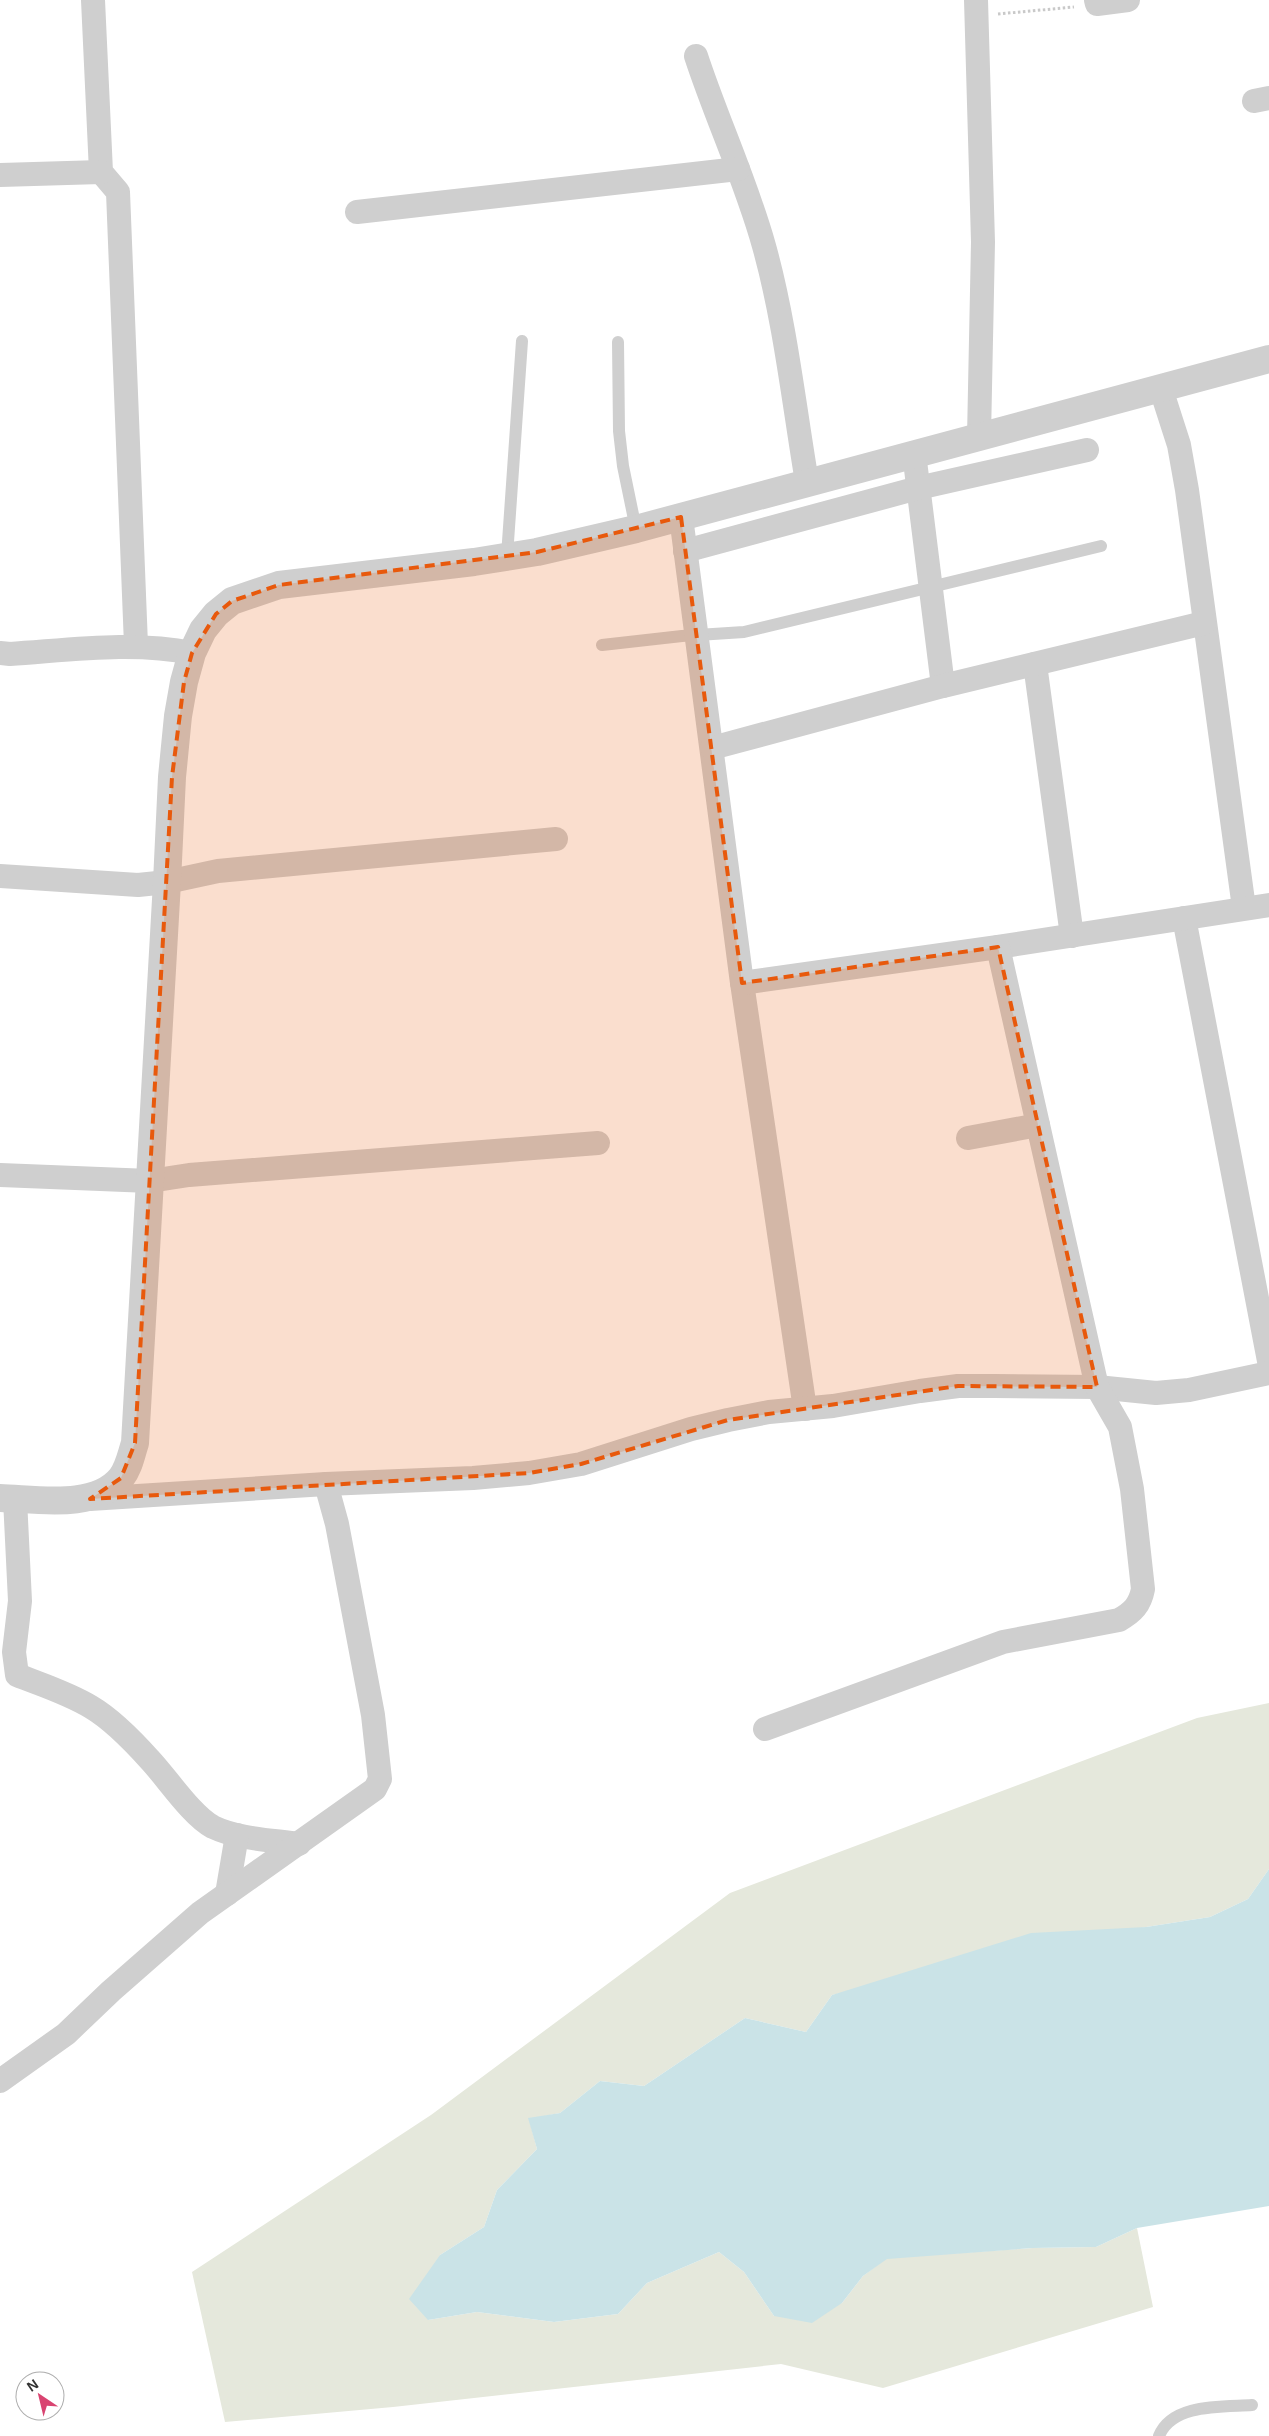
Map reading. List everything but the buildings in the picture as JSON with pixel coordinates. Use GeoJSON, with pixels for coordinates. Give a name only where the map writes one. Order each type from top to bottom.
{"type":"FeatureCollection","features":[{"type":"Feature","properties":{"kind":"street"},"geometry":{"type":"LineString","coordinates":[[93,0],[100,172],[118,192],[136,646]]}},
{"type":"Feature","properties":{"kind":"street"},"geometry":{"type":"LineString","coordinates":[[1097,2],[1128,0]]}},
{"type":"Feature","properties":{"kind":"street"},"geometry":{"type":"LineString","coordinates":[[977,8],[983,242],[979,438]]}},
{"type":"Feature","properties":{"kind":"street"},"geometry":{"type":"LineString","coordinates":[[696,56],[753,208],[774,284],[806,482]]}},
{"type":"Feature","properties":{"kind":"street"},"geometry":{"type":"LineString","coordinates":[[358,212],[738,169]]}},
{"type":"Feature","properties":{"kind":"street"},"geometry":{"type":"LineString","coordinates":[[0,175],[100,172]]}},
{"type":"Feature","properties":{"kind":"street"},"geometry":{"type":"LineString","coordinates":[[90,1499],[108,1489],[121,1478],[129,1463],[135,1442],[168,882],[172,777],[177,725],[184,682],[192,653],[204,630],[216,614],[232,601],[279,585],[507,556],[636,529],[1269,359]]}},
{"type":"Feature","properties":{"kind":"street"},"geometry":{"type":"LineString","coordinates":[[1162,389],[1179,445],[1244,908]]}},
{"type":"Feature","properties":{"kind":"street"},"geometry":{"type":"LineString","coordinates":[[685,551],[918,488],[1087,450]]}},
{"type":"Feature","properties":{"kind":"street"},"geometry":{"type":"LineString","coordinates":[[914,453],[943,686]]}},
{"type":"Feature","properties":{"kind":"street"},"geometry":{"type":"LineString","coordinates":[[681,517],[742,983],[805,1409]]}},
{"type":"Feature","properties":{"kind":"street"},"geometry":{"type":"LineString","coordinates":[[712,748],[943,686],[1204,623]]}},
{"type":"Feature","properties":{"kind":"street"},"geometry":{"type":"LineString","coordinates":[[0,653],[10,654],[136,646],[161,646],[192,653]]}},
{"type":"Feature","properties":{"kind":"street"},"geometry":{"type":"LineString","coordinates":[[1035,664],[1072,936]]}},
{"type":"Feature","properties":{"kind":"street"},"geometry":{"type":"LineString","coordinates":[[0,876],[120,884],[168,882],[218,871],[556,839]]}},
{"type":"Feature","properties":{"kind":"street"},"geometry":{"type":"LineString","coordinates":[[742,983],[998,947],[1269,905]]}},
{"type":"Feature","properties":{"kind":"street"},"geometry":{"type":"LineString","coordinates":[[1184,918],[1269,1361]]}},
{"type":"Feature","properties":{"kind":"street"},"geometry":{"type":"LineString","coordinates":[[765,1729],[1003,1642],[1119,1620],[1132,1612],[1140,1602],[1142,1589],[1132,1489],[1120,1427],[1096,1387],[998,947]]}},
{"type":"Feature","properties":{"kind":"street"},"geometry":{"type":"LineString","coordinates":[[968,1138],[1038,1126]]}},
{"type":"Feature","properties":{"kind":"street"},"geometry":{"type":"LineString","coordinates":[[0,1175],[150,1180],[189,1175],[598,1143]]}},
{"type":"Feature","properties":{"kind":"street"},"geometry":{"type":"LineString","coordinates":[[299,1844],[237,1835],[212,1826],[189,1806],[150,1760],[114,1725],[91,1707],[60,1691],[17,1676],[14,1652],[20,1601],[8,1499],[90,1499],[326,1484],[474,1478],[529,1473],[581,1464],[691,1429],[728,1420],[958,1386],[1096,1387],[1156,1392],[1189,1390],[1269,1373]]}},
{"type":"Feature","properties":{"kind":"street"},"geometry":{"type":"LineString","coordinates":[[0,2081],[66,2034],[200,1913],[376,1789],[380,1779],[374,1715],[337,1524],[326,1484]]}},
{"type":"Feature","properties":{"kind":"street"},"geometry":{"type":"LineString","coordinates":[[227,1894],[237,1835]]}},
{"type":"Feature","properties":{"kind":"lane"},"geometry":{"type":"LineString","coordinates":[[507,556],[522,341]]}},
{"type":"Feature","properties":{"kind":"lane"},"geometry":{"type":"LineString","coordinates":[[618,342],[618,431],[636,529]]}},
{"type":"Feature","properties":{"kind":"lane"},"geometry":{"type":"LineString","coordinates":[[602,645],[744,632],[1101,546]]}},
{"type":"Feature","properties":{"kind":"lane"},"geometry":{"type":"LineString","coordinates":[[1159,2436],[1168,2424],[1193,2410],[1252,2405]]}},
{"type":"Feature","properties":{"kind":"path"},"geometry":{"type":"LineString","coordinates":[[977,8],[1097,2]]}},
{"type":"Feature","properties":{"kind":"highlighted area"},"geometry":{"type":"Polygon","coordinates":[[[681,517],[742,983],[998,947],[1097,1387],[958,1386],[728,1420],[581,1464],[529,1473],[90,1499],[121,1478],[135,1443],[172,777],[184,682],[192,653],[216,614],[232,601],[279,585],[537,552],[681,517]]]}},
{"type":"Feature","properties":{"kind":"shaded area"},"geometry":{"type":"Polygon","coordinates":[[[1269,1703],[1269,1869],[1248,1899],[1210,1917],[1146,1927],[832,1995],[806,2032],[745,2018],[644,2086],[600,2081],[560,2113],[529,2119],[537,2149],[497,2190],[484,2227],[440,2255],[428,2320],[477,2312],[554,2322],[618,2314],[647,2283],[719,2252],[744,2272],[774,2316],[842,2303],[863,2276],[887,2258],[1033,2248],[1096,2247],[1137,2228],[1153,2307],[883,2388],[781,2364],[393,2407],[225,2422],[192,2272],[431,2115],[730,1893],[1197,1718],[1269,1703]]]}},
{"type":"Feature","properties":{"kind":"water"},"geometry":{"type":"Polygon","coordinates":[[[1269,1869],[1269,2206],[1137,2228],[1096,2247],[1033,2248],[887,2259],[863,2276],[842,2303],[812,2323],[774,2316],[744,2272],[719,2252],[647,2283],[618,2314],[554,2322],[477,2312],[428,2320],[409,2299],[440,2255],[484,2227],[497,2190],[537,2149],[528,2118],[560,2113],[600,2081],[644,2086],[745,2018],[806,2032],[832,1995],[1031,1933],[1146,1927],[1210,1917],[1248,1899],[1269,1869]]]}}]}
